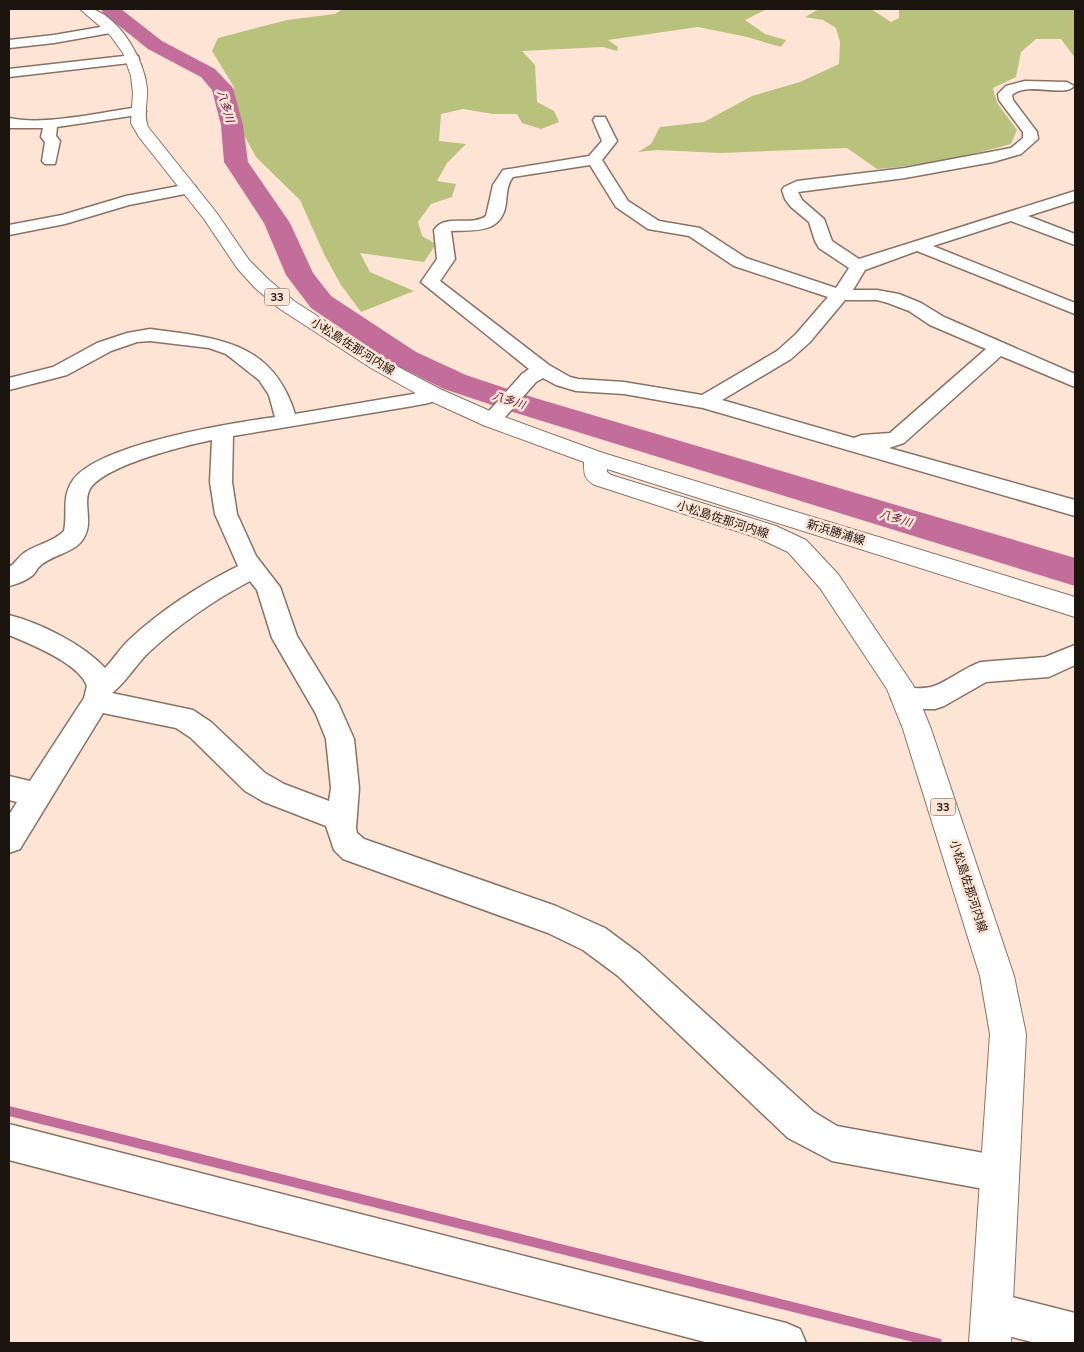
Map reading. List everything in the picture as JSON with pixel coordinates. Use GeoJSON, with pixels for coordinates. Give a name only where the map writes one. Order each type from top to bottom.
{"type":"FeatureCollection","features":[{"type":"Feature","properties":{"kind":"main road","name":"小松島佐那河内線"},"geometry":{"type":"LineString","coordinates":[[86,9],[112,29],[122,40],[132,58],[140,88],[139,123],[147,137],[243,264],[262,284],[286,304],[378,364],[433,394],[595,458],[596,476],[603,480],[767,532],[797,546],[829,581],[899,685],[918,729],[997,976],[1008,1034],[991,1329]]}},
{"type":"Feature","properties":{"kind":"main road","name":"新浜勝浦線"},"geometry":{"type":"LineString","coordinates":[[595,458],[1075,607]]}},
{"type":"Feature","properties":{"kind":"street"},"geometry":{"type":"LineString","coordinates":[[9,44],[54,39],[112,29]]}},
{"type":"Feature","properties":{"kind":"street"},"geometry":{"type":"LineString","coordinates":[[9,74],[132,58]]}},
{"type":"Feature","properties":{"kind":"street"},"geometry":{"type":"LineString","coordinates":[[859,266],[828,248],[822,241],[819,224],[814,216],[795,201],[791,196],[790,190],[798,186],[906,173],[1016,151],[1031,139],[1030,132],[1006,100],[1005,94],[1024,85],[1068,86]]}},
{"type":"Feature","properties":{"kind":"street"},"geometry":{"type":"LineString","coordinates":[[9,122],[22,125],[51,123],[139,111]]}},
{"type":"Feature","properties":{"kind":"street"},"geometry":{"type":"LineString","coordinates":[[600,120],[610,141],[594,160],[508,173],[499,186],[497,208],[493,218],[487,222],[445,227],[442,230],[446,259],[430,282],[535,373],[576,385],[624,388],[705,402],[1075,508]]}},
{"type":"Feature","properties":{"kind":"street"},"geometry":{"type":"LineString","coordinates":[[50,161],[53,141],[48,137],[51,123]]}},
{"type":"Feature","properties":{"kind":"street"},"geometry":{"type":"LineString","coordinates":[[594,160],[622,204],[654,225],[694,232],[710,240],[740,262],[840,295],[877,295],[893,298],[914,307],[937,322],[1075,381]]}},
{"type":"Feature","properties":{"kind":"street"},"geometry":{"type":"LineString","coordinates":[[9,230],[65,220],[126,201],[188,189]]}},
{"type":"Feature","properties":{"kind":"street"},"geometry":{"type":"LineString","coordinates":[[705,402],[784,355],[803,338],[840,295],[859,266],[869,261],[1075,196]]}},
{"type":"Feature","properties":{"kind":"street"},"geometry":{"type":"LineString","coordinates":[[1012,216],[1075,240]]}},
{"type":"Feature","properties":{"kind":"street"},"geometry":{"type":"LineString","coordinates":[[921,246],[928,251],[1075,309]]}},
{"type":"Feature","properties":{"kind":"street"},"geometry":{"type":"LineString","coordinates":[[9,384],[60,371],[104,347],[134,337],[150,335],[212,343],[233,350],[267,376],[280,395],[287,421]]}},
{"type":"Feature","properties":{"kind":"street"},"geometry":{"type":"LineString","coordinates":[[845,443],[890,441],[897,438],[999,348]]}},
{"type":"Feature","properties":{"kind":"street"},"geometry":{"type":"LineString","coordinates":[[494,417],[535,373]]}},
{"type":"Feature","properties":{"kind":"street"},"geometry":{"type":"LineString","coordinates":[[9,577],[25,568],[30,560],[62,544],[73,536],[77,526],[74,498],[78,486],[90,476],[110,465],[188,438],[354,411],[396,401],[424,399],[433,394]]}},
{"type":"Feature","properties":{"kind":"street"},"geometry":{"type":"LineString","coordinates":[[223,432],[221,482],[226,514],[246,560],[268,587],[285,638],[328,711],[340,739],[345,788],[342,828],[345,841],[354,849],[556,921],[594,939],[629,965],[801,1125],[832,1143],[1000,1174]]}},
{"type":"Feature","properties":{"kind":"street"},"geometry":{"type":"LineString","coordinates":[[9,840],[98,694],[111,681],[137,647],[164,625],[239,575],[253,569]]}},
{"type":"Feature","properties":{"kind":"street"},"geometry":{"type":"LineString","coordinates":[[9,624],[61,648],[78,659],[98,677],[98,694]]}},
{"type":"Feature","properties":{"kind":"street"},"geometry":{"type":"LineString","coordinates":[[904,698],[934,698],[982,672],[1049,667],[1075,655]]}},
{"type":"Feature","properties":{"kind":"street"},"geometry":{"type":"LineString","coordinates":[[98,694],[183,718],[201,730],[255,782],[274,793],[334,816],[343,816]]}},
{"type":"Feature","properties":{"kind":"street"},"geometry":{"type":"LineString","coordinates":[[9,788],[37,795]]}},
{"type":"Feature","properties":{"kind":"street"},"geometry":{"type":"LineString","coordinates":[[9,1142],[786,1343]]}},
{"type":"Feature","properties":{"kind":"street"},"geometry":{"type":"LineString","coordinates":[[991,1329],[1075,1333]]}},
{"type":"Feature","properties":{"kind":"green space"},"geometry":{"type":"Polygon","coordinates":[[[343,9],[767,9],[745,20],[765,34],[786,40],[781,47],[747,37],[698,27],[608,40],[618,47],[617,51],[603,47],[522,51],[535,65],[537,102],[554,111],[559,122],[541,129],[522,123],[517,114],[493,114],[463,109],[441,114],[439,141],[466,144],[447,163],[437,181],[456,184],[452,197],[431,204],[418,222],[422,236],[436,244],[424,262],[360,253],[370,272],[414,291],[361,312],[341,285],[324,254],[300,200],[256,157],[234,117],[234,87],[212,51],[218,38],[287,20],[335,14],[343,9]]]}},
{"type":"Feature","properties":{"kind":"green space"},"geometry":{"type":"Polygon","coordinates":[[[819,9],[871,9],[891,22],[899,18],[899,9],[1075,9],[1075,58],[1061,39],[1036,39],[1021,52],[1016,77],[993,88],[997,103],[1017,130],[1011,144],[962,156],[911,166],[877,169],[847,148],[721,153],[657,150],[638,152],[651,144],[660,127],[704,122],[752,96],[800,82],[839,64],[840,42],[836,28],[823,20],[805,17],[819,9]]]}},
{"type":"Feature","properties":{"kind":"waterway","name":"八多川"},"geometry":{"type":"LineString","coordinates":[[110,9],[155,45],[208,73],[222,88],[232,125],[236,162],[277,223],[300,275],[321,302],[405,358],[455,382],[524,405],[1075,572]]}},
{"type":"Feature","properties":{"kind":"waterway"},"geometry":{"type":"LineString","coordinates":[[9,1111],[937,1343]]}}]}
